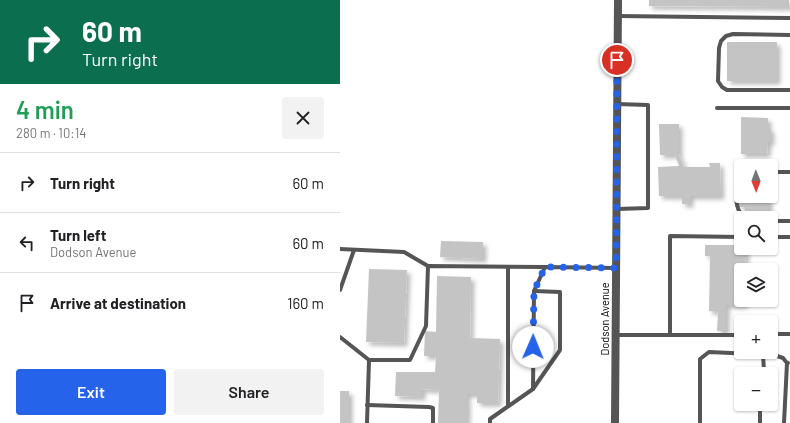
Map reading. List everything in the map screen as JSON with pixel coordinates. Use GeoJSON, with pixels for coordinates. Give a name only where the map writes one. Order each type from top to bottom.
{"type":"FeatureCollection","features":[{"type":"Feature","properties":{"kind":"street","name":"Dodson Avenue"},"geometry":{"type":"LineString","coordinates":[[615,423],[618,0]]}},
{"type":"Feature","properties":{"kind":"lane"},"geometry":{"type":"LineString","coordinates":[[618,16],[790,18]]}},
{"type":"Feature","properties":{"kind":"lane"},"geometry":{"type":"LineString","coordinates":[[790,35],[733,34],[726,36],[721,41],[719,48],[718,80],[722,87],[726,90],[790,90]]}},
{"type":"Feature","properties":{"kind":"lane"},"geometry":{"type":"LineString","coordinates":[[616,209],[648,208],[648,105],[617,104]]}},
{"type":"Feature","properties":{"kind":"lane"},"geometry":{"type":"LineString","coordinates":[[717,108],[790,108]]}},
{"type":"Feature","properties":{"kind":"lane"},"geometry":{"type":"LineString","coordinates":[[778,172],[790,172]]}},
{"type":"Feature","properties":{"kind":"lane"},"geometry":{"type":"LineString","coordinates":[[778,221],[790,221]]}},
{"type":"Feature","properties":{"kind":"lane"},"geometry":{"type":"LineString","coordinates":[[670,335],[670,236],[734,237]]}},
{"type":"Feature","properties":{"kind":"lane"},"geometry":{"type":"LineString","coordinates":[[778,237],[790,237]]}},
{"type":"Feature","properties":{"kind":"lane"},"geometry":{"type":"LineString","coordinates":[[340,250],[404,252],[428,266],[616,268]]}},
{"type":"Feature","properties":{"kind":"lane"},"geometry":{"type":"LineString","coordinates":[[340,290],[354,250]]}},
{"type":"Feature","properties":{"kind":"lane"},"geometry":{"type":"LineString","coordinates":[[340,337],[369,360],[410,360],[426,326],[428,266]]}},
{"type":"Feature","properties":{"kind":"lane"},"geometry":{"type":"LineString","coordinates":[[508,267],[508,406]]}},
{"type":"Feature","properties":{"kind":"lane"},"geometry":{"type":"LineString","coordinates":[[532,389],[534,291],[545,267]]}},
{"type":"Feature","properties":{"kind":"lane"},"geometry":{"type":"LineString","coordinates":[[490,423],[490,419],[532,389],[560,350],[560,292],[534,291]]}},
{"type":"Feature","properties":{"kind":"lane"},"geometry":{"type":"LineString","coordinates":[[615,335],[734,334]]}},
{"type":"Feature","properties":{"kind":"lane"},"geometry":{"type":"LineString","coordinates":[[778,334],[790,334]]}},
{"type":"Feature","properties":{"kind":"lane"},"geometry":{"type":"LineString","coordinates":[[700,423],[700,359],[709,352],[734,353]]}},
{"type":"Feature","properties":{"kind":"lane"},"geometry":{"type":"LineString","coordinates":[[778,356],[789,363],[784,423]]}},
{"type":"Feature","properties":{"kind":"lane"},"geometry":{"type":"LineString","coordinates":[[367,423],[369,360]]}},
{"type":"Feature","properties":{"kind":"lane"},"geometry":{"type":"LineString","coordinates":[[367,405],[430,406],[433,408],[433,423]]}},
{"type":"Feature","properties":{"kind":"lane"},"geometry":{"type":"LineString","coordinates":[[760,412],[760,423]]}},
{"type":"Feature","properties":{"kind":"building"},"geometry":{"type":"Polygon","coordinates":[[[649,0],[789,0],[789,7],[649,6],[649,0]]]}},
{"type":"Feature","properties":{"kind":"building"},"geometry":{"type":"Polygon","coordinates":[[[727,42],[777,42],[777,81],[727,81],[727,42]]]}},
{"type":"Feature","properties":{"kind":"building"},"geometry":{"type":"Polygon","coordinates":[[[741,117],[768,118],[768,129],[771,129],[771,142],[768,142],[767,154],[741,154],[741,117]]]}},
{"type":"Feature","properties":{"kind":"building"},"geometry":{"type":"Polygon","coordinates":[[[659,124],[679,124],[679,154],[684,167],[710,167],[709,163],[720,163],[721,196],[690,196],[690,204],[682,204],[682,196],[659,196],[658,167],[679,166],[675,155],[660,155],[659,124]]]}},
{"type":"Feature","properties":{"kind":"building"},"geometry":{"type":"Polygon","coordinates":[[[739,203],[769,203],[769,211],[745,211],[745,207],[739,207],[739,203]]]}},
{"type":"Feature","properties":{"kind":"building"},"geometry":{"type":"Polygon","coordinates":[[[441,241],[483,242],[483,259],[440,257],[441,241]]]}},
{"type":"Feature","properties":{"kind":"building"},"geometry":{"type":"Polygon","coordinates":[[[705,245],[734,245],[734,255],[746,255],[745,263],[734,263],[734,305],[726,305],[726,331],[717,331],[718,312],[709,311],[710,256],[705,256],[705,245]]]}},
{"type":"Feature","properties":{"kind":"building"},"geometry":{"type":"Polygon","coordinates":[[[369,269],[407,270],[404,343],[366,342],[369,269]]]}},
{"type":"Feature","properties":{"kind":"building"},"geometry":{"type":"Polygon","coordinates":[[[437,276],[471,277],[470,338],[500,339],[498,403],[477,403],[477,394],[467,394],[467,423],[438,423],[439,390],[422,389],[422,397],[395,396],[396,372],[435,372],[436,356],[424,356],[425,331],[436,332],[437,276]]]}},
{"type":"Feature","properties":{"kind":"building"},"geometry":{"type":"Polygon","coordinates":[[[340,391],[349,391],[349,423],[340,423],[340,391]]]}},
{"type":"Feature","properties":{"kind":"route"},"geometry":{"type":"LineString","coordinates":[[533,347],[534,291],[545,267],[616,268],[617,60]]}}]}
